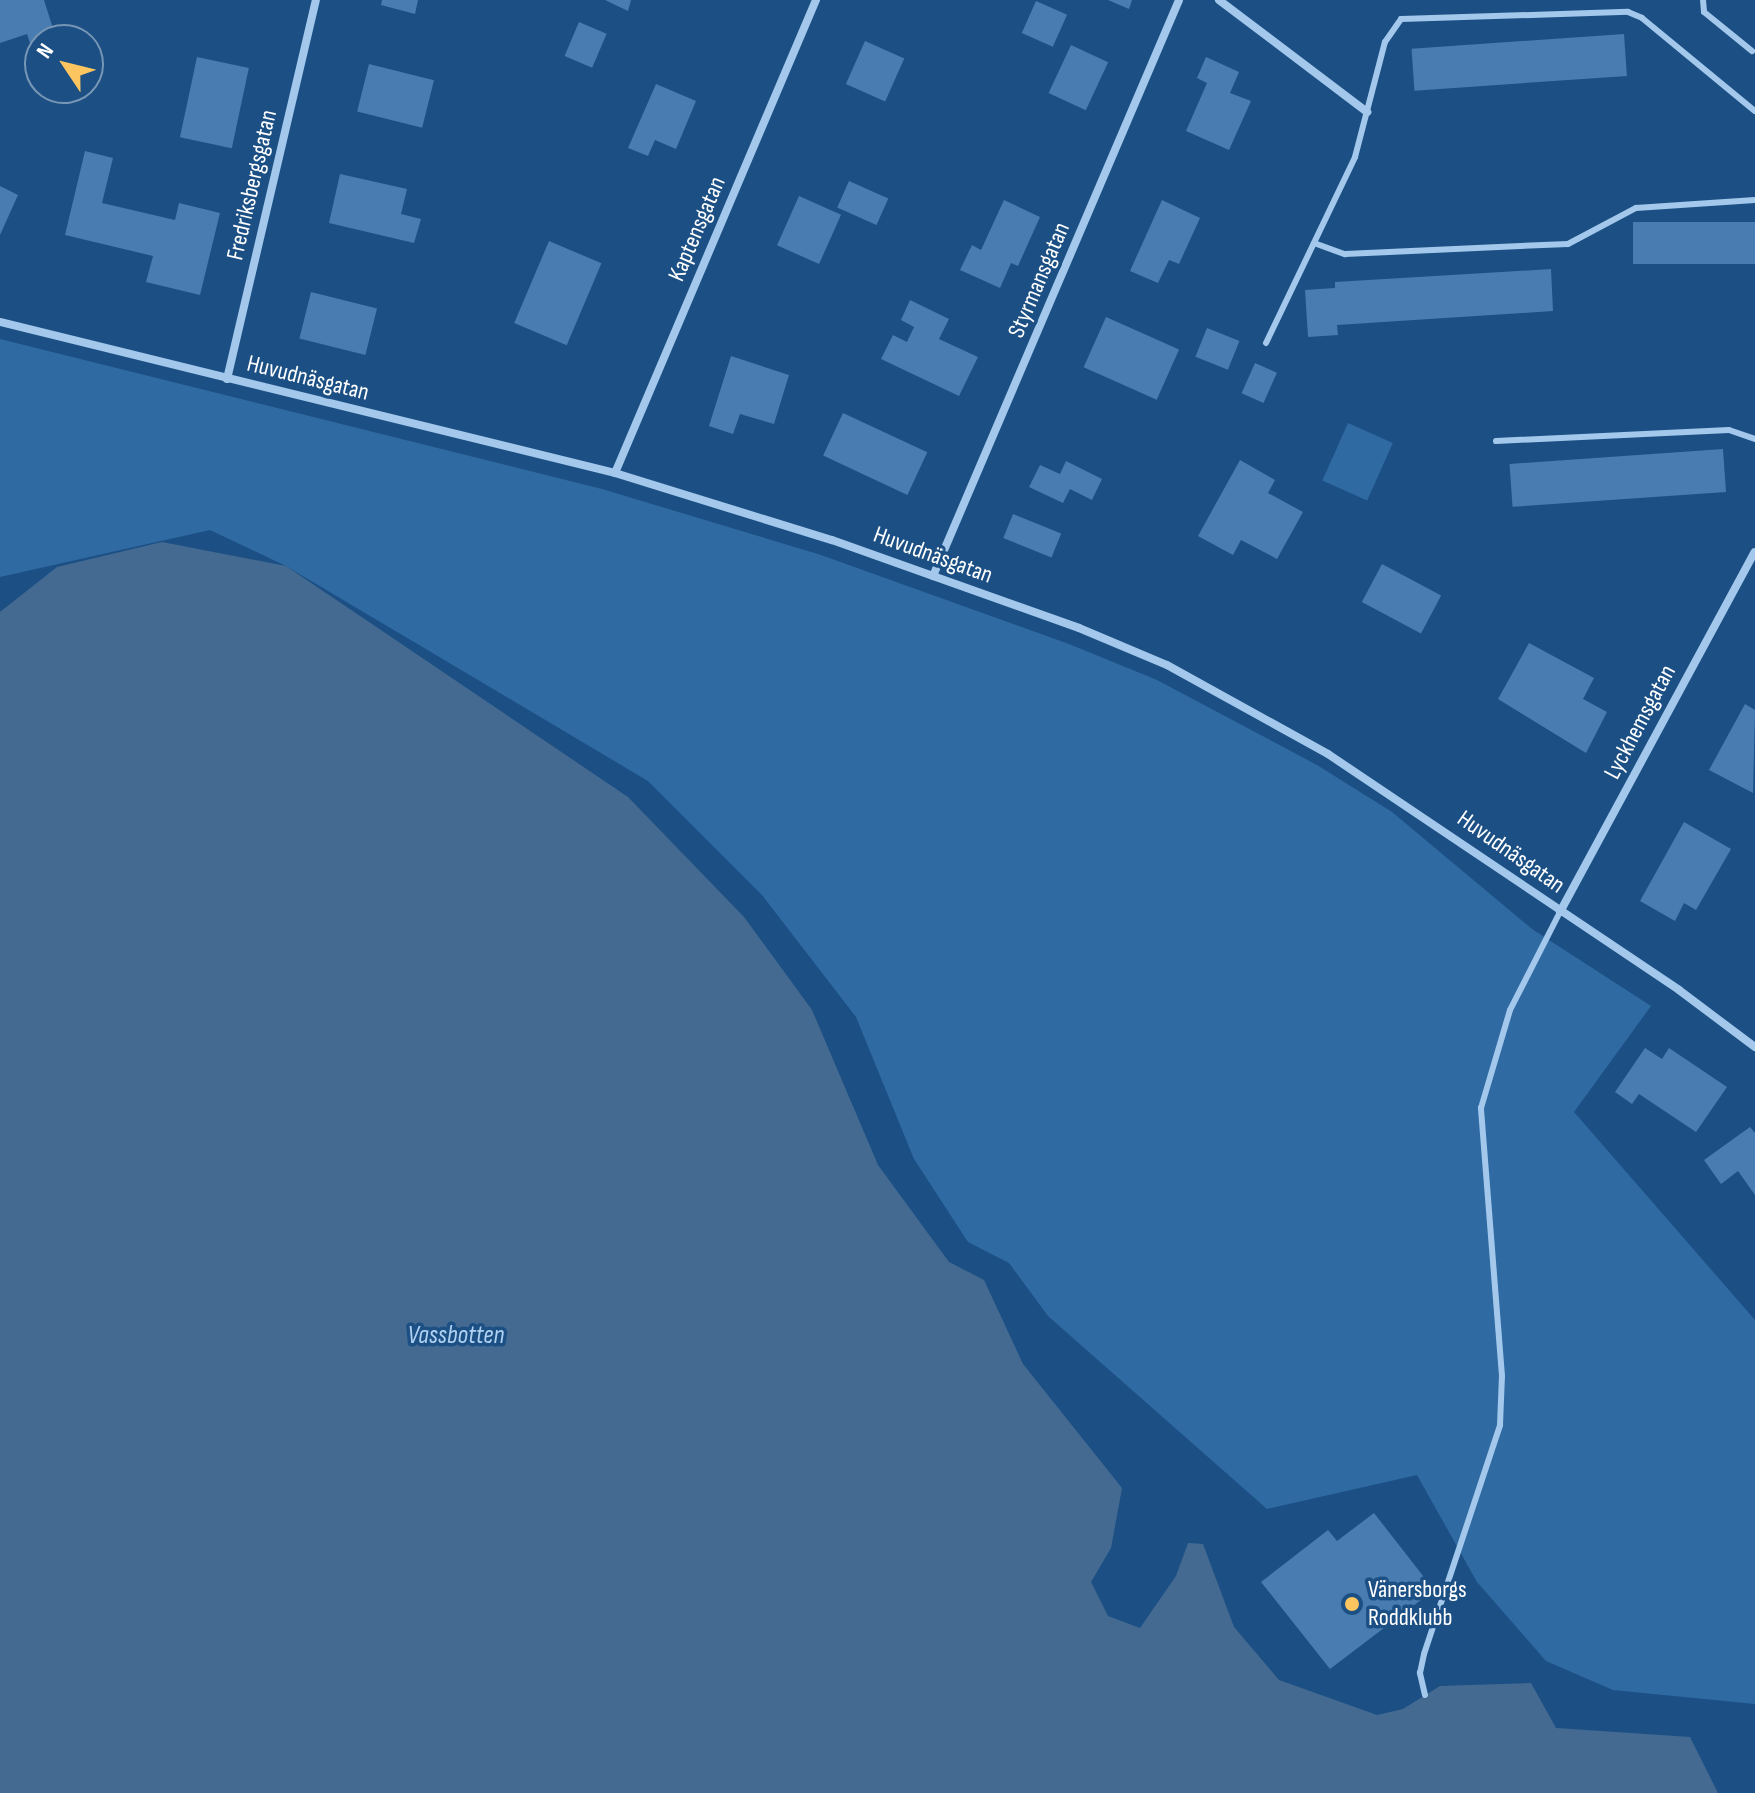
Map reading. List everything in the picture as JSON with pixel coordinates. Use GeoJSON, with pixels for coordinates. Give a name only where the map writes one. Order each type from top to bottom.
{"type":"FeatureCollection","features":[{"type":"Feature","properties":{"kind":"street","name":"Fredriksbergsgatan"},"geometry":{"type":"LineString","coordinates":[[227,379],[316,0]]}},
{"type":"Feature","properties":{"kind":"street","name":"Kaptensgatan"},"geometry":{"type":"LineString","coordinates":[[615,473],[816,0]]}},
{"type":"Feature","properties":{"kind":"street","name":"Styrmansgatan"},"geometry":{"type":"LineString","coordinates":[[933,576],[1179,0]]}},
{"type":"Feature","properties":{"kind":"street"},"geometry":{"type":"LineString","coordinates":[[1219,0],[1367,112]]}},
{"type":"Feature","properties":{"kind":"street","name":"Huvudnäsgatan"},"geometry":{"type":"LineString","coordinates":[[0,322],[615,473],[933,576],[1093,634],[1256,712],[1401,799],[1560,912],[1679,990],[1755,1047]]}},
{"type":"Feature","properties":{"kind":"street","name":"Lyckhemsgatan"},"geometry":{"type":"LineString","coordinates":[[1560,912],[1755,552]]}},
{"type":"Feature","properties":{"kind":"lane"},"geometry":{"type":"LineString","coordinates":[[1703,0],[1704,12],[1752,51]]}},
{"type":"Feature","properties":{"kind":"lane"},"geometry":{"type":"LineString","coordinates":[[1266,343],[1355,157],[1385,42],[1401,19],[1613,9],[1642,18],[1755,111]]}},
{"type":"Feature","properties":{"kind":"lane"},"geometry":{"type":"LineString","coordinates":[[1314,243],[1345,254],[1568,244],[1636,208],[1755,200]]}},
{"type":"Feature","properties":{"kind":"lane"},"geometry":{"type":"LineString","coordinates":[[1496,441],[1729,430],[1755,439]]}},
{"type":"Feature","properties":{"kind":"lane"},"geometry":{"type":"LineString","coordinates":[[1425,1695],[1420,1673],[1424,1654],[1500,1425],[1502,1376],[1481,1108],[1510,1010],[1560,912]]}},
{"type":"Feature","properties":{"kind":"shaded area"},"geometry":{"type":"Polygon","coordinates":[[[0,339],[602,489],[821,555],[1069,644],[1157,680],[1317,765],[1392,812],[1532,929],[1651,1006],[1574,1112],[1755,1320],[1755,1704],[1613,1690],[1546,1661],[1477,1582],[1417,1475],[1267,1509],[1048,1316],[1009,1263],[968,1242],[914,1159],[856,1017],[762,895],[648,781],[286,566],[210,530],[0,577],[0,339]]]}},
{"type":"Feature","properties":{"kind":"shaded area"},"geometry":{"type":"Polygon","coordinates":[[[1348,423],[1393,443],[1367,500],[1322,481],[1348,423]]]}},
{"type":"Feature","properties":{"kind":"water","name":"Vassbotten"},"geometry":{"type":"Polygon","coordinates":[[[162,542],[286,566],[628,797],[744,917],[812,1010],[878,1165],[949,1262],[984,1280],[1023,1364],[1122,1488],[1111,1548],[1091,1582],[1108,1616],[1140,1628],[1176,1576],[1188,1543],[1203,1544],[1234,1627],[1279,1680],[1377,1715],[1403,1709],[1440,1686],[1531,1683],[1556,1728],[1690,1737],[1718,1793],[0,1793],[0,612],[57,567],[162,542]]]}},
{"type":"Feature","properties":{"kind":"building"},"geometry":{"type":"Polygon","coordinates":[[[0,0],[44,0],[52,24],[24,24],[24,35],[0,43],[0,0]]]}},
{"type":"Feature","properties":{"kind":"building"},"geometry":{"type":"Polygon","coordinates":[[[382,0],[418,0],[415,14],[381,5],[382,0]]]}},
{"type":"Feature","properties":{"kind":"building"},"geometry":{"type":"Polygon","coordinates":[[[605,0],[631,0],[628,11],[605,0]]]}},
{"type":"Feature","properties":{"kind":"building"},"geometry":{"type":"Polygon","coordinates":[[[1108,0],[1132,0],[1129,9],[1108,0]]]}},
{"type":"Feature","properties":{"kind":"building"},"geometry":{"type":"Polygon","coordinates":[[[1036,1],[1067,15],[1053,47],[1022,33],[1036,1]]]}},
{"type":"Feature","properties":{"kind":"building"},"geometry":{"type":"Polygon","coordinates":[[[579,22],[607,34],[592,68],[565,56],[579,22]]]}},
{"type":"Feature","properties":{"kind":"building"},"geometry":{"type":"Polygon","coordinates":[[[1624,34],[1627,76],[1414,91],[1412,49],[1624,34]]]}},
{"type":"Feature","properties":{"kind":"building"},"geometry":{"type":"Polygon","coordinates":[[[865,41],[904,58],[885,101],[846,84],[865,41]]]}},
{"type":"Feature","properties":{"kind":"building"},"geometry":{"type":"Polygon","coordinates":[[[1071,45],[1108,62],[1086,110],[1049,93],[1071,45]]]}},
{"type":"Feature","properties":{"kind":"building"},"geometry":{"type":"Polygon","coordinates":[[[197,57],[249,68],[232,148],[180,137],[197,57]]]}},
{"type":"Feature","properties":{"kind":"building"},"geometry":{"type":"Polygon","coordinates":[[[1206,57],[1239,72],[1230,93],[1251,101],[1229,150],[1186,131],[1207,83],[1197,78],[1206,57]]]}},
{"type":"Feature","properties":{"kind":"building"},"geometry":{"type":"Polygon","coordinates":[[[369,64],[434,80],[422,128],[357,112],[369,64]]]}},
{"type":"Feature","properties":{"kind":"building"},"geometry":{"type":"Polygon","coordinates":[[[656,84],[696,101],[676,149],[655,140],[648,156],[628,148],[656,84]]]}},
{"type":"Feature","properties":{"kind":"building"},"geometry":{"type":"Polygon","coordinates":[[[85,151],[113,158],[102,203],[175,220],[179,203],[220,213],[200,295],[146,282],[153,256],[65,235],[85,151]]]}},
{"type":"Feature","properties":{"kind":"building"},"geometry":{"type":"Polygon","coordinates":[[[340,174],[407,189],[401,214],[421,219],[414,243],[329,223],[340,174]]]}},
{"type":"Feature","properties":{"kind":"building"},"geometry":{"type":"Polygon","coordinates":[[[849,181],[888,198],[876,225],[837,207],[849,181]]]}},
{"type":"Feature","properties":{"kind":"building"},"geometry":{"type":"Polygon","coordinates":[[[0,186],[18,195],[0,235],[0,186]]]}},
{"type":"Feature","properties":{"kind":"building"},"geometry":{"type":"Polygon","coordinates":[[[799,196],[841,215],[819,264],[777,245],[799,196]]]}},
{"type":"Feature","properties":{"kind":"building"},"geometry":{"type":"Polygon","coordinates":[[[1004,200],[1040,217],[1018,266],[1011,263],[1000,288],[960,270],[972,245],[981,250],[1004,200]]]}},
{"type":"Feature","properties":{"kind":"building"},"geometry":{"type":"Polygon","coordinates":[[[1162,200],[1200,218],[1179,264],[1169,260],[1158,283],[1130,271],[1162,200]]]}},
{"type":"Feature","properties":{"kind":"building"},"geometry":{"type":"Polygon","coordinates":[[[1633,222],[1755,222],[1755,264],[1633,264],[1633,222]]]}},
{"type":"Feature","properties":{"kind":"building"},"geometry":{"type":"Polygon","coordinates":[[[549,241],[601,263],[567,345],[514,323],[549,241]]]}},
{"type":"Feature","properties":{"kind":"building"},"geometry":{"type":"Polygon","coordinates":[[[1551,269],[1553,311],[1337,325],[1338,335],[1308,337],[1305,290],[1335,288],[1335,282],[1551,269]]]}},
{"type":"Feature","properties":{"kind":"building"},"geometry":{"type":"Polygon","coordinates":[[[311,292],[377,308],[365,355],[299,339],[311,292]]]}},
{"type":"Feature","properties":{"kind":"building"},"geometry":{"type":"Polygon","coordinates":[[[910,300],[949,319],[939,339],[978,357],[959,396],[881,359],[893,335],[907,342],[914,327],[901,320],[910,300]]]}},
{"type":"Feature","properties":{"kind":"building"},"geometry":{"type":"Polygon","coordinates":[[[1106,317],[1179,350],[1157,400],[1084,367],[1106,317]]]}},
{"type":"Feature","properties":{"kind":"building"},"geometry":{"type":"Polygon","coordinates":[[[1207,328],[1239,341],[1228,370],[1195,357],[1207,328]]]}},
{"type":"Feature","properties":{"kind":"building"},"geometry":{"type":"Polygon","coordinates":[[[731,356],[789,375],[774,424],[740,414],[733,434],[709,426],[731,356]]]}},
{"type":"Feature","properties":{"kind":"building"},"geometry":{"type":"Polygon","coordinates":[[[1255,363],[1277,373],[1264,403],[1242,393],[1255,363]]]}},
{"type":"Feature","properties":{"kind":"building"},"geometry":{"type":"Polygon","coordinates":[[[843,413],[927,452],[907,495],[823,456],[843,413]]]}},
{"type":"Feature","properties":{"kind":"building"},"geometry":{"type":"Polygon","coordinates":[[[1723,449],[1726,492],[1513,507],[1510,464],[1723,449]]]}},
{"type":"Feature","properties":{"kind":"building"},"geometry":{"type":"Polygon","coordinates":[[[1240,460],[1275,480],[1268,493],[1303,512],[1277,559],[1241,540],[1233,555],[1198,536],[1240,460]]]}},
{"type":"Feature","properties":{"kind":"building"},"geometry":{"type":"Polygon","coordinates":[[[1066,461],[1102,479],[1092,500],[1070,489],[1063,503],[1029,487],[1040,465],[1060,474],[1066,461]]]}},
{"type":"Feature","properties":{"kind":"building"},"geometry":{"type":"Polygon","coordinates":[[[1013,514],[1061,533],[1051,558],[1003,538],[1013,514]]]}},
{"type":"Feature","properties":{"kind":"building"},"geometry":{"type":"Polygon","coordinates":[[[1382,564],[1441,595],[1421,633],[1362,602],[1382,564]]]}},
{"type":"Feature","properties":{"kind":"building"},"geometry":{"type":"Polygon","coordinates":[[[1529,643],[1594,678],[1583,699],[1607,712],[1586,753],[1498,699],[1529,643]]]}},
{"type":"Feature","properties":{"kind":"building"},"geometry":{"type":"Polygon","coordinates":[[[1745,704],[1755,710],[1753,793],[1709,770],[1745,704]]]}},
{"type":"Feature","properties":{"kind":"building"},"geometry":{"type":"Polygon","coordinates":[[[1684,822],[1731,849],[1696,910],[1684,903],[1675,921],[1640,901],[1684,822]]]}},
{"type":"Feature","properties":{"kind":"building"},"geometry":{"type":"Polygon","coordinates":[[[1645,1048],[1662,1059],[1669,1048],[1727,1087],[1696,1132],[1639,1094],[1632,1104],[1615,1092],[1645,1048]]]}},
{"type":"Feature","properties":{"kind":"building"},"geometry":{"type":"Polygon","coordinates":[[[1750,1127],[1755,1133],[1755,1195],[1738,1171],[1721,1184],[1704,1160],[1750,1127]]]}},
{"type":"Feature","properties":{"kind":"building"},"geometry":{"type":"Polygon","coordinates":[[[1374,1513],[1434,1590],[1330,1669],[1261,1582],[1328,1530],[1337,1541],[1374,1513]]]}},
{"type":"Feature","properties":{"kind":"place","name":"Vänersborgs Roddklubb"},"geometry":{"type":"Point","coordinates":[1352,1604]}}]}
